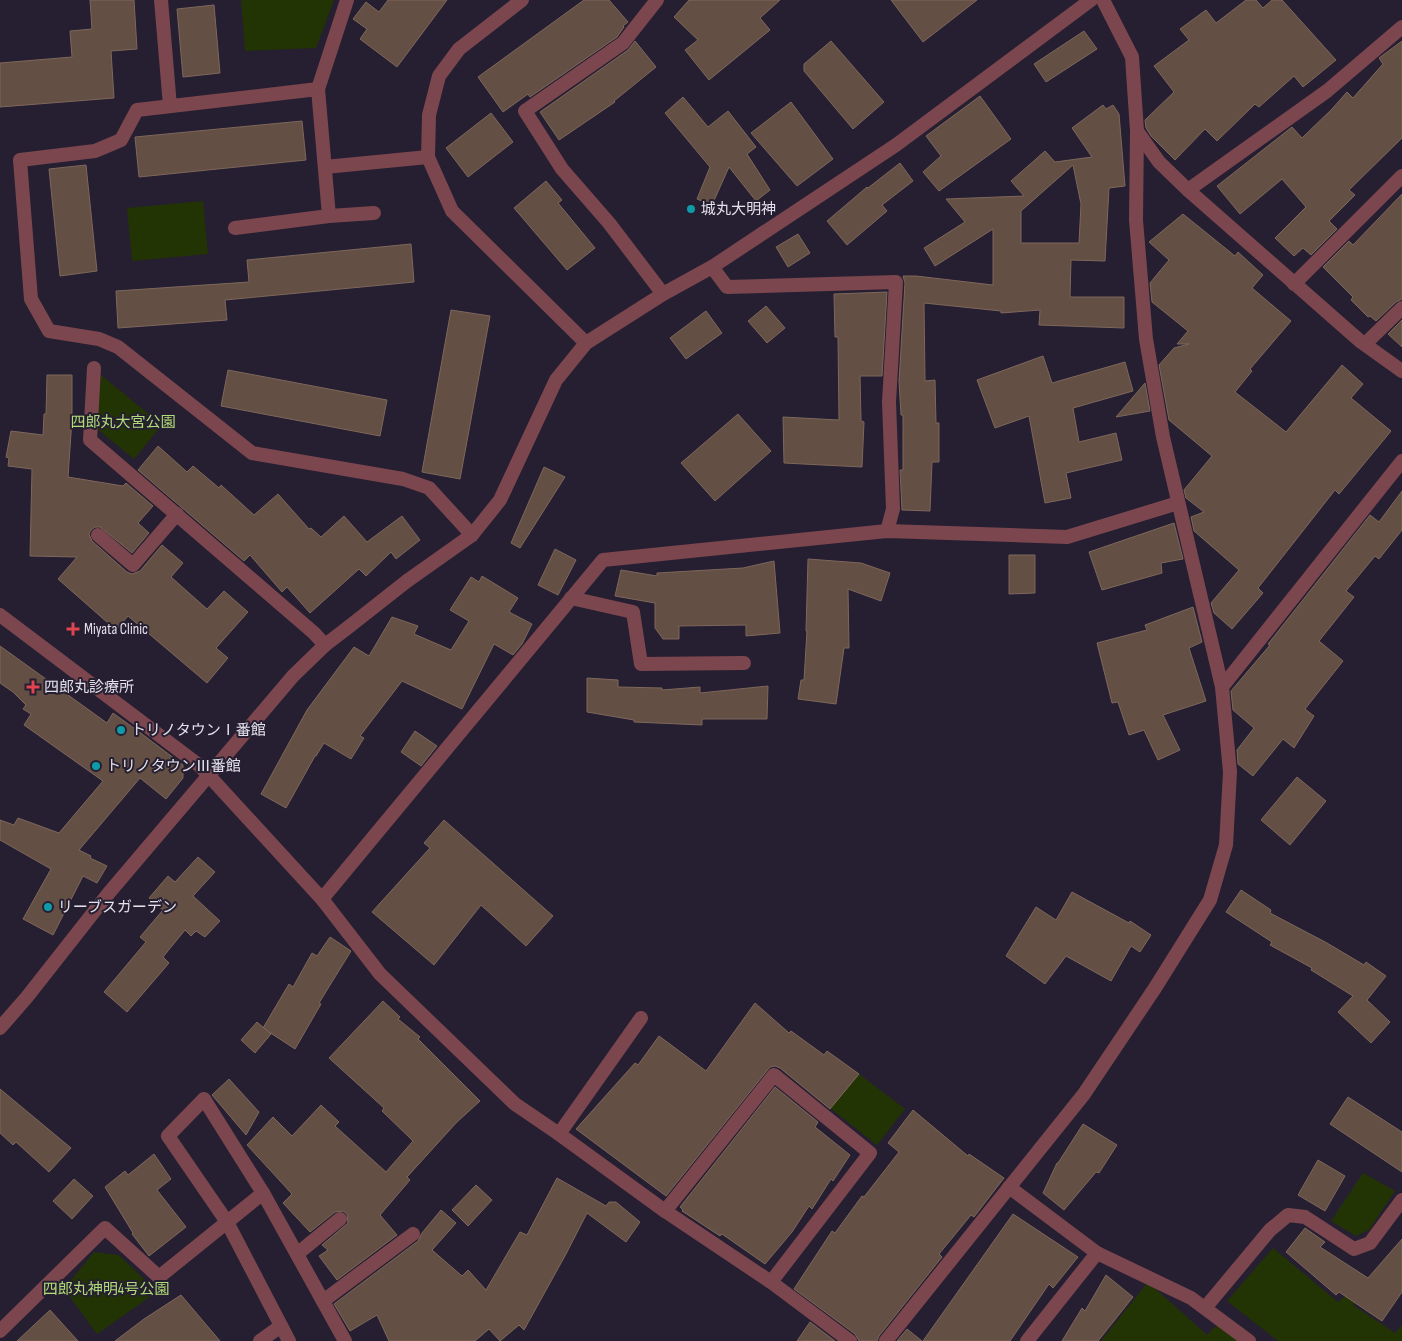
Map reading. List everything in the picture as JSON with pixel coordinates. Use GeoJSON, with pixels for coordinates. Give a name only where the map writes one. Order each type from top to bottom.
{"type":"FeatureCollection","features":[{"type":"Feature","properties":{"kind":"street"},"geometry":{"type":"LineString","coordinates":[[161,0],[170,106]]}},
{"type":"Feature","properties":{"kind":"street"},"geometry":{"type":"LineString","coordinates":[[329,216],[318,89],[347,0]]}},
{"type":"Feature","properties":{"kind":"street"},"geometry":{"type":"LineString","coordinates":[[522,0],[459,49],[439,76],[429,115],[428,157],[452,210],[586,343]]}},
{"type":"Feature","properties":{"kind":"street"},"geometry":{"type":"LineString","coordinates":[[656,0],[623,44],[525,111],[562,169],[609,223],[663,294]]}},
{"type":"Feature","properties":{"kind":"street"},"geometry":{"type":"LineString","coordinates":[[0,1028],[108,894],[293,676],[325,645],[407,581],[472,535],[500,500],[556,380],[586,343],[663,294],[712,267],[896,145],[1091,0]]}},
{"type":"Feature","properties":{"kind":"street"},"geometry":{"type":"LineString","coordinates":[[886,1341],[1084,1094],[1155,988],[1210,900],[1226,845],[1230,772],[1222,687],[1163,437],[1146,339],[1136,220],[1137,131],[1132,57],[1103,0]]}},
{"type":"Feature","properties":{"kind":"street"},"geometry":{"type":"LineString","coordinates":[[1188,190],[1327,90],[1402,27]]}},
{"type":"Feature","properties":{"kind":"street"},"geometry":{"type":"LineString","coordinates":[[318,89],[137,110],[121,140],[95,151],[20,160],[31,299],[49,331],[98,339],[118,347],[252,453],[403,479],[429,488],[472,535]]}},
{"type":"Feature","properties":{"kind":"street"},"geometry":{"type":"LineString","coordinates":[[1137,131],[1159,162],[1188,190],[1294,284],[1365,344],[1402,371]]}},
{"type":"Feature","properties":{"kind":"street"},"geometry":{"type":"LineString","coordinates":[[325,167],[428,157]]}},
{"type":"Feature","properties":{"kind":"street"},"geometry":{"type":"LineString","coordinates":[[1294,284],[1402,176]]}},
{"type":"Feature","properties":{"kind":"street"},"geometry":{"type":"LineString","coordinates":[[235,228],[329,216],[374,213]]}},
{"type":"Feature","properties":{"kind":"street"},"geometry":{"type":"LineString","coordinates":[[712,267],[726,287],[896,282],[889,402],[893,509],[887,531]]}},
{"type":"Feature","properties":{"kind":"street"},"geometry":{"type":"LineString","coordinates":[[1365,344],[1402,308]]}},
{"type":"Feature","properties":{"kind":"street"},"geometry":{"type":"LineString","coordinates":[[94,368],[90,440],[314,633],[325,645]]}},
{"type":"Feature","properties":{"kind":"street"},"geometry":{"type":"LineString","coordinates":[[1222,687],[1402,461]]}},
{"type":"Feature","properties":{"kind":"street"},"geometry":{"type":"LineString","coordinates":[[322,899],[603,560],[887,531],[1067,537],[1178,503]]}},
{"type":"Feature","properties":{"kind":"street"},"geometry":{"type":"LineString","coordinates":[[98,535],[133,565],[177,514]]}},
{"type":"Feature","properties":{"kind":"street"},"geometry":{"type":"LineString","coordinates":[[571,598],[633,612],[642,664],[744,663]]}},
{"type":"Feature","properties":{"kind":"street"},"geometry":{"type":"LineString","coordinates":[[0,615],[210,775],[322,899],[380,974],[515,1104],[560,1134],[665,1211],[771,1282],[850,1341]]}},
{"type":"Feature","properties":{"kind":"street"},"geometry":{"type":"LineString","coordinates":[[560,1134],[641,1018]]}},
{"type":"Feature","properties":{"kind":"street"},"geometry":{"type":"LineString","coordinates":[[665,1211],[774,1075],[870,1153],[771,1282]]}},
{"type":"Feature","properties":{"kind":"street"},"geometry":{"type":"LineString","coordinates":[[289,1341],[227,1222],[168,1136],[204,1099],[263,1193],[344,1341]]}},
{"type":"Feature","properties":{"kind":"street"},"geometry":{"type":"LineString","coordinates":[[1009,1188],[1098,1253],[1191,1298],[1249,1341]]}},
{"type":"Feature","properties":{"kind":"street"},"geometry":{"type":"LineString","coordinates":[[0,1331],[105,1228],[159,1277],[263,1193]]}},
{"type":"Feature","properties":{"kind":"street"},"geometry":{"type":"LineString","coordinates":[[1205,1308],[1270,1230],[1288,1215],[1306,1217],[1354,1249],[1370,1243],[1402,1200]]}},
{"type":"Feature","properties":{"kind":"street"},"geometry":{"type":"LineString","coordinates":[[297,1254],[340,1219]]}},
{"type":"Feature","properties":{"kind":"street"},"geometry":{"type":"LineString","coordinates":[[322,1300],[413,1234]]}},
{"type":"Feature","properties":{"kind":"street"},"geometry":{"type":"LineString","coordinates":[[1027,1341],[1098,1253]]}},
{"type":"Feature","properties":{"kind":"street"},"geometry":{"type":"LineString","coordinates":[[260,1341],[281,1326]]}},
{"type":"Feature","properties":{"kind":"green space"},"geometry":{"type":"Polygon","coordinates":[[[241,0],[334,0],[316,48],[245,51],[241,0]]]}},
{"type":"Feature","properties":{"kind":"green space"},"geometry":{"type":"Polygon","coordinates":[[[203,201],[208,254],[132,261],[127,208],[203,201]]]}},
{"type":"Feature","properties":{"kind":"green space","name":"四郎丸大宮公園"},"geometry":{"type":"Polygon","coordinates":[[[101,375],[162,425],[134,459],[96,428],[101,375]]]}},
{"type":"Feature","properties":{"kind":"green space"},"geometry":{"type":"Polygon","coordinates":[[[859,1074],[905,1109],[877,1145],[830,1108],[859,1074]]]}},
{"type":"Feature","properties":{"kind":"green space"},"geometry":{"type":"Polygon","coordinates":[[[1363,1173],[1395,1191],[1369,1230],[1356,1236],[1331,1221],[1363,1173]]]}},
{"type":"Feature","properties":{"kind":"green space"},"geometry":{"type":"Polygon","coordinates":[[[1273,1248],[1338,1302],[1354,1288],[1359,1294],[1353,1305],[1395,1333],[1402,1325],[1402,1341],[1278,1341],[1227,1301],[1273,1248]]]}},
{"type":"Feature","properties":{"kind":"green space","name":"四郎丸神明4号公園"},"geometry":{"type":"Polygon","coordinates":[[[94,1252],[119,1255],[157,1292],[97,1334],[64,1289],[94,1252]]]}},
{"type":"Feature","properties":{"kind":"green space"},"geometry":{"type":"Polygon","coordinates":[[[1148,1282],[1207,1335],[1217,1325],[1239,1341],[1101,1341],[1148,1282]]]}},
{"type":"Feature","properties":{"kind":"building"},"geometry":{"type":"Polygon","coordinates":[[[90,0],[134,0],[137,49],[111,51],[114,98],[0,107],[0,63],[72,57],[70,31],[92,29],[90,0]]]}},
{"type":"Feature","properties":{"kind":"building"},"geometry":{"type":"Polygon","coordinates":[[[388,0],[447,0],[397,67],[360,39],[367,29],[353,19],[366,2],[379,12],[388,0]]]}},
{"type":"Feature","properties":{"kind":"building"},"geometry":{"type":"Polygon","coordinates":[[[584,0],[609,0],[628,22],[623,26],[617,37],[530,97],[528,94],[503,112],[478,77],[584,0]]]}},
{"type":"Feature","properties":{"kind":"building"},"geometry":{"type":"Polygon","coordinates":[[[689,0],[780,0],[760,18],[770,30],[709,80],[685,50],[698,40],[674,17],[689,0]]]}},
{"type":"Feature","properties":{"kind":"building"},"geometry":{"type":"Polygon","coordinates":[[[891,0],[977,0],[923,42],[891,0]]]}},
{"type":"Feature","properties":{"kind":"building"},"geometry":{"type":"Polygon","coordinates":[[[1246,0],[1256,0],[1263,8],[1272,0],[1282,0],[1336,60],[1303,87],[1294,76],[1259,107],[1255,104],[1217,141],[1205,129],[1175,160],[1151,136],[1146,128],[1145,120],[1174,92],[1154,66],[1189,40],[1180,29],[1206,10],[1216,23],[1246,0]]]}},
{"type":"Feature","properties":{"kind":"building"},"geometry":{"type":"Polygon","coordinates":[[[214,5],[220,73],[183,77],[177,9],[214,5]]]}},
{"type":"Feature","properties":{"kind":"building"},"geometry":{"type":"Polygon","coordinates":[[[1084,31],[1097,49],[1046,82],[1034,64],[1084,31]]]}},
{"type":"Feature","properties":{"kind":"building"},"geometry":{"type":"Polygon","coordinates":[[[635,41],[656,67],[615,102],[559,140],[540,112],[628,50],[635,41]]]}},
{"type":"Feature","properties":{"kind":"building"},"geometry":{"type":"Polygon","coordinates":[[[831,41],[884,102],[853,129],[804,71],[804,64],[831,41]]]}},
{"type":"Feature","properties":{"kind":"building"},"geometry":{"type":"Polygon","coordinates":[[[1402,41],[1402,138],[1349,190],[1355,195],[1329,221],[1337,229],[1311,255],[1303,248],[1294,256],[1275,238],[1306,207],[1282,179],[1240,214],[1217,186],[1292,127],[1302,138],[1347,92],[1353,98],[1383,64],[1379,58],[1402,41]]]}},
{"type":"Feature","properties":{"kind":"building"},"geometry":{"type":"Polygon","coordinates":[[[980,96],[1011,139],[939,191],[923,172],[941,156],[926,136],[980,96]]]}},
{"type":"Feature","properties":{"kind":"building"},"geometry":{"type":"Polygon","coordinates":[[[683,97],[708,127],[728,111],[756,147],[747,154],[770,190],[756,201],[729,167],[712,205],[697,199],[710,167],[665,113],[683,97]]]}},
{"type":"Feature","properties":{"kind":"building"},"geometry":{"type":"Polygon","coordinates":[[[791,102],[833,159],[797,186],[751,133],[791,102]]]}},
{"type":"Feature","properties":{"kind":"building"},"geometry":{"type":"Polygon","coordinates":[[[1103,105],[1106,109],[1113,105],[1119,114],[1125,186],[1109,188],[1105,261],[1071,260],[1070,297],[1124,297],[1124,328],[1039,325],[1040,310],[1001,313],[1001,311],[924,303],[925,381],[935,380],[936,423],[939,423],[939,462],[932,462],[930,511],[902,510],[900,470],[903,470],[903,415],[901,415],[899,381],[905,283],[903,276],[993,285],[993,229],[935,266],[924,248],[965,222],[946,199],[1024,196],[1011,181],[1045,151],[1055,162],[1092,157],[1072,128],[1103,105]],[[1073,165],[1021,211],[1021,243],[1079,243],[1081,204],[1073,165]]]}},
{"type":"Feature","properties":{"kind":"building"},"geometry":{"type":"Polygon","coordinates":[[[491,113],[513,142],[468,177],[446,148],[491,113]]]}},
{"type":"Feature","properties":{"kind":"building"},"geometry":{"type":"Polygon","coordinates":[[[302,121],[306,160],[139,177],[135,137],[302,121]]]}},
{"type":"Feature","properties":{"kind":"building"},"geometry":{"type":"Polygon","coordinates":[[[900,163],[913,181],[882,205],[887,211],[847,245],[827,221],[867,187],[900,163]]]}},
{"type":"Feature","properties":{"kind":"building"},"geometry":{"type":"Polygon","coordinates":[[[86,165],[97,271],[60,276],[49,169],[86,165]]]}},
{"type":"Feature","properties":{"kind":"building"},"geometry":{"type":"Polygon","coordinates":[[[546,181],[562,200],[558,203],[595,248],[567,270],[514,208],[546,181]]]}},
{"type":"Feature","properties":{"kind":"building"},"geometry":{"type":"Polygon","coordinates":[[[1402,194],[1402,299],[1396,302],[1376,321],[1370,316],[1368,317],[1351,300],[1353,297],[1323,267],[1349,241],[1353,245],[1402,194]]]}},
{"type":"Feature","properties":{"kind":"building"},"geometry":{"type":"Polygon","coordinates":[[[1183,214],[1235,256],[1238,252],[1263,275],[1252,288],[1291,321],[1250,369],[1252,371],[1235,392],[1286,432],[1342,365],[1363,384],[1351,398],[1391,431],[1339,494],[1335,490],[1258,588],[1263,593],[1232,629],[1214,613],[1211,603],[1239,570],[1194,531],[1191,517],[1204,512],[1186,498],[1184,490],[1212,456],[1169,420],[1159,365],[1174,348],[1189,344],[1177,344],[1188,331],[1152,302],[1150,283],[1169,260],[1149,242],[1183,214]]]}},
{"type":"Feature","properties":{"kind":"building"},"geometry":{"type":"Polygon","coordinates":[[[798,234],[810,253],[788,267],[776,247],[798,234]]]}},
{"type":"Feature","properties":{"kind":"building"},"geometry":{"type":"Polygon","coordinates":[[[411,244],[414,282],[225,300],[227,320],[118,328],[116,291],[249,282],[247,260],[411,244]]]}},
{"type":"Feature","properties":{"kind":"building"},"geometry":{"type":"Polygon","coordinates":[[[887,292],[882,376],[860,376],[861,421],[864,422],[862,467],[784,463],[783,417],[839,420],[838,337],[835,337],[834,294],[887,292]]]}},
{"type":"Feature","properties":{"kind":"building"},"geometry":{"type":"Polygon","coordinates":[[[766,306],[785,328],[767,343],[748,321],[766,306]]]}},
{"type":"Feature","properties":{"kind":"building"},"geometry":{"type":"Polygon","coordinates":[[[451,310],[490,316],[460,479],[422,472],[451,310]]]}},
{"type":"Feature","properties":{"kind":"building"},"geometry":{"type":"Polygon","coordinates":[[[706,311],[722,333],[686,359],[670,338],[706,311]]]}},
{"type":"Feature","properties":{"kind":"building"},"geometry":{"type":"Polygon","coordinates":[[[1402,320],[1402,347],[1388,334],[1402,320]]]}},
{"type":"Feature","properties":{"kind":"building"},"geometry":{"type":"Polygon","coordinates":[[[1043,356],[1052,383],[1125,362],[1133,391],[1073,408],[1079,442],[1116,433],[1122,460],[1066,473],[1071,498],[1045,503],[1029,416],[995,428],[977,380],[1043,356]]]}},
{"type":"Feature","properties":{"kind":"building"},"geometry":{"type":"Polygon","coordinates":[[[228,370],[387,400],[380,436],[221,406],[228,370]]]}},
{"type":"Feature","properties":{"kind":"building"},"geometry":{"type":"Polygon","coordinates":[[[47,375],[72,375],[72,419],[68,477],[123,486],[126,483],[153,506],[138,523],[149,533],[132,553],[100,527],[95,527],[91,530],[89,534],[92,541],[127,572],[132,574],[140,571],[162,545],[183,563],[171,577],[207,609],[224,591],[248,612],[216,648],[228,658],[207,683],[128,616],[116,630],[58,579],[77,557],[30,556],[32,469],[8,466],[9,458],[6,457],[11,431],[43,435],[44,414],[46,414],[47,375]]]}},
{"type":"Feature","properties":{"kind":"building"},"geometry":{"type":"Polygon","coordinates":[[[1145,383],[1150,411],[1116,417],[1145,383]]]}},
{"type":"Feature","properties":{"kind":"building"},"geometry":{"type":"Polygon","coordinates":[[[738,414],[771,451],[715,501],[681,463],[738,414]]]}},
{"type":"Feature","properties":{"kind":"building"},"geometry":{"type":"Polygon","coordinates":[[[158,446],[187,472],[193,466],[219,488],[221,485],[254,515],[278,494],[309,529],[311,528],[321,537],[344,516],[367,542],[402,516],[420,540],[396,559],[391,552],[366,576],[359,569],[310,613],[287,587],[282,592],[250,555],[244,561],[138,470],[158,446]]]}},
{"type":"Feature","properties":{"kind":"building"},"geometry":{"type":"Polygon","coordinates":[[[544,467],[565,477],[520,548],[511,543],[544,467]]]}},
{"type":"Feature","properties":{"kind":"building"},"geometry":{"type":"Polygon","coordinates":[[[1402,491],[1402,530],[1379,559],[1375,556],[1346,591],[1354,597],[1319,641],[1343,661],[1305,709],[1314,716],[1294,748],[1283,739],[1253,776],[1238,764],[1237,750],[1254,728],[1233,710],[1231,691],[1270,645],[1268,644],[1370,515],[1379,522],[1402,491]]]}},
{"type":"Feature","properties":{"kind":"building"},"geometry":{"type":"Polygon","coordinates":[[[1174,523],[1183,559],[1161,563],[1162,573],[1102,590],[1089,552],[1174,523]]]}},
{"type":"Feature","properties":{"kind":"building"},"geometry":{"type":"Polygon","coordinates":[[[555,549],[576,560],[558,595],[538,585],[555,549]]]}},
{"type":"Feature","properties":{"kind":"building"},"geometry":{"type":"Polygon","coordinates":[[[1009,555],[1035,555],[1035,593],[1009,594],[1009,555]]]}},
{"type":"Feature","properties":{"kind":"building"},"geometry":{"type":"Polygon","coordinates":[[[808,559],[861,563],[890,573],[881,601],[848,589],[849,648],[844,648],[836,704],[798,699],[801,680],[804,680],[808,559]]]}},
{"type":"Feature","properties":{"kind":"building"},"geometry":{"type":"Polygon","coordinates":[[[774,561],[780,633],[746,636],[746,625],[679,626],[679,639],[663,639],[655,628],[655,603],[615,596],[621,570],[657,576],[657,573],[743,568],[774,561]]]}},
{"type":"Feature","properties":{"kind":"building"},"geometry":{"type":"Polygon","coordinates":[[[482,576],[518,598],[509,612],[532,624],[522,644],[513,655],[494,644],[462,709],[402,681],[360,736],[364,738],[351,759],[324,743],[286,808],[261,794],[307,710],[354,647],[369,656],[392,617],[418,626],[414,634],[451,650],[469,621],[450,610],[471,577],[479,582],[482,576]]]}},
{"type":"Feature","properties":{"kind":"building"},"geometry":{"type":"Polygon","coordinates":[[[1193,607],[1202,642],[1189,648],[1206,701],[1163,715],[1180,750],[1158,760],[1144,730],[1129,735],[1118,702],[1112,703],[1097,643],[1147,630],[1145,625],[1193,607]]]}},
{"type":"Feature","properties":{"kind":"building"},"geometry":{"type":"Polygon","coordinates":[[[0,646],[107,723],[113,713],[183,765],[183,778],[166,799],[140,778],[79,850],[107,866],[97,883],[83,876],[53,935],[23,919],[51,869],[0,840],[0,820],[14,825],[18,818],[59,833],[103,781],[24,725],[31,714],[23,709],[26,705],[13,692],[0,683],[0,646]]]}},
{"type":"Feature","properties":{"kind":"building"},"geometry":{"type":"Polygon","coordinates":[[[587,678],[618,680],[618,687],[662,688],[662,690],[700,687],[700,693],[768,686],[767,719],[702,719],[702,725],[634,722],[634,720],[587,712],[587,678]]]}},
{"type":"Feature","properties":{"kind":"building"},"geometry":{"type":"Polygon","coordinates":[[[415,731],[437,746],[421,766],[401,752],[415,731]]]}},
{"type":"Feature","properties":{"kind":"building"},"geometry":{"type":"Polygon","coordinates":[[[1297,777],[1326,801],[1290,845],[1261,820],[1297,777]]]}},
{"type":"Feature","properties":{"kind":"building"},"geometry":{"type":"Polygon","coordinates":[[[444,820],[553,916],[526,946],[481,905],[434,965],[372,912],[430,848],[424,843],[444,820]]]}},
{"type":"Feature","properties":{"kind":"building"},"geometry":{"type":"Polygon","coordinates":[[[198,857],[215,872],[193,896],[220,921],[205,937],[196,931],[191,936],[185,930],[163,957],[169,963],[127,1012],[104,992],[146,942],[140,937],[163,910],[149,898],[168,876],[175,882],[198,857]]]}},
{"type":"Feature","properties":{"kind":"building"},"geometry":{"type":"Polygon","coordinates":[[[1241,890],[1271,910],[1270,913],[1364,965],[1366,962],[1386,976],[1367,1000],[1390,1022],[1371,1043],[1338,1012],[1353,996],[1311,970],[1312,968],[1270,945],[1272,942],[1226,912],[1241,890]]]}},
{"type":"Feature","properties":{"kind":"building"},"geometry":{"type":"Polygon","coordinates":[[[1072,892],[1129,923],[1130,921],[1151,935],[1140,952],[1131,946],[1111,981],[1066,956],[1045,984],[1006,956],[1036,907],[1056,920],[1072,892]]]}},
{"type":"Feature","properties":{"kind":"building"},"geometry":{"type":"Polygon","coordinates":[[[330,937],[351,951],[319,1003],[321,1004],[295,1049],[263,1028],[289,984],[293,987],[312,953],[317,956],[330,937]]]}},
{"type":"Feature","properties":{"kind":"building"},"geometry":{"type":"Polygon","coordinates":[[[383,1001],[400,1017],[398,1019],[420,1037],[418,1039],[480,1101],[456,1123],[407,1177],[410,1180],[380,1215],[397,1235],[337,1280],[319,1256],[328,1250],[322,1245],[348,1223],[347,1214],[343,1211],[335,1212],[310,1232],[283,1203],[292,1194],[247,1145],[273,1117],[292,1136],[321,1105],[339,1122],[335,1126],[386,1172],[413,1141],[382,1111],[384,1108],[329,1058],[383,1001]]]}},
{"type":"Feature","properties":{"kind":"building"},"geometry":{"type":"Polygon","coordinates":[[[755,1003],[789,1033],[791,1031],[824,1055],[827,1051],[859,1074],[830,1109],[780,1068],[770,1067],[666,1196],[576,1129],[635,1063],[638,1065],[659,1036],[706,1071],[755,1003]]]}},
{"type":"Feature","properties":{"kind":"building"},"geometry":{"type":"Polygon","coordinates":[[[257,1022],[271,1034],[255,1053],[241,1040],[257,1022]]]}},
{"type":"Feature","properties":{"kind":"building"},"geometry":{"type":"Polygon","coordinates":[[[229,1079],[259,1112],[246,1135],[212,1095],[229,1079]]]}},
{"type":"Feature","properties":{"kind":"building"},"geometry":{"type":"Polygon","coordinates":[[[775,1087],[818,1122],[815,1127],[850,1155],[833,1181],[831,1179],[812,1209],[809,1206],[792,1232],[765,1264],[722,1234],[720,1236],[682,1211],[680,1207],[775,1087]]]}},
{"type":"Feature","properties":{"kind":"building"},"geometry":{"type":"Polygon","coordinates":[[[0,1089],[71,1148],[49,1172],[16,1142],[13,1145],[0,1133],[0,1089]]]}},
{"type":"Feature","properties":{"kind":"building"},"geometry":{"type":"Polygon","coordinates":[[[1348,1097],[1402,1132],[1402,1172],[1330,1124],[1348,1097]]]}},
{"type":"Feature","properties":{"kind":"building"},"geometry":{"type":"Polygon","coordinates":[[[913,1110],[968,1156],[969,1154],[1004,1178],[974,1217],[971,1215],[939,1254],[942,1257],[877,1341],[859,1341],[855,1334],[794,1289],[832,1231],[835,1233],[862,1196],[864,1197],[899,1152],[888,1143],[913,1110]]]}},
{"type":"Feature","properties":{"kind":"building"},"geometry":{"type":"Polygon","coordinates":[[[1083,1124],[1117,1145],[1099,1173],[1096,1172],[1064,1210],[1043,1193],[1057,1163],[1083,1124]]]}},
{"type":"Feature","properties":{"kind":"building"},"geometry":{"type":"Polygon","coordinates":[[[154,1154],[171,1179],[157,1190],[186,1227],[149,1256],[132,1234],[105,1187],[125,1171],[128,1175],[154,1154]]]}},
{"type":"Feature","properties":{"kind":"building"},"geometry":{"type":"Polygon","coordinates":[[[1318,1160],[1345,1176],[1325,1211],[1298,1195],[1318,1160]]]}},
{"type":"Feature","properties":{"kind":"building"},"geometry":{"type":"Polygon","coordinates":[[[557,1178],[606,1206],[609,1202],[616,1202],[640,1222],[626,1242],[587,1213],[524,1330],[519,1325],[500,1341],[489,1329],[475,1341],[389,1341],[377,1315],[350,1331],[334,1304],[418,1241],[422,1233],[441,1210],[456,1223],[432,1250],[462,1276],[468,1270],[486,1290],[520,1232],[527,1235],[557,1178]]]}},
{"type":"Feature","properties":{"kind":"building"},"geometry":{"type":"Polygon","coordinates":[[[74,1179],[93,1196],[72,1219],[53,1201],[74,1179]]]}},
{"type":"Feature","properties":{"kind":"building"},"geometry":{"type":"Polygon","coordinates":[[[476,1185],[492,1200],[468,1226],[452,1210],[476,1185]]]}},
{"type":"Feature","properties":{"kind":"building"},"geometry":{"type":"Polygon","coordinates":[[[1013,1214],[1078,1257],[1053,1288],[1049,1284],[1010,1341],[923,1341],[1013,1214]]]}},
{"type":"Feature","properties":{"kind":"building"},"geometry":{"type":"Polygon","coordinates":[[[1305,1228],[1325,1242],[1320,1247],[1368,1278],[1402,1239],[1402,1292],[1382,1321],[1339,1292],[1336,1295],[1286,1252],[1305,1228]]]}},
{"type":"Feature","properties":{"kind":"building"},"geometry":{"type":"Polygon","coordinates":[[[1106,1275],[1133,1297],[1098,1341],[1062,1341],[1082,1308],[1085,1311],[1106,1275]]]}},
{"type":"Feature","properties":{"kind":"building"},"geometry":{"type":"Polygon","coordinates":[[[181,1295],[220,1341],[115,1341],[144,1319],[181,1295]]]}},
{"type":"Feature","properties":{"kind":"building"},"geometry":{"type":"Polygon","coordinates":[[[50,1310],[78,1341],[17,1341],[50,1310]]]}},
{"type":"Feature","properties":{"kind":"building"},"geometry":{"type":"Polygon","coordinates":[[[810,1322],[835,1341],[797,1341],[810,1322]]]}},
{"type":"Feature","properties":{"kind":"building"},"geometry":{"type":"Polygon","coordinates":[[[907,1329],[922,1341],[897,1341],[907,1329]]]}},
{"type":"Feature","properties":{"kind":"place","name":"城丸大明神"},"geometry":{"type":"Point","coordinates":[691,209]}},
{"type":"Feature","properties":{"kind":"place","name":"Miyata Clinic"},"geometry":{"type":"Point","coordinates":[73,629]}},
{"type":"Feature","properties":{"kind":"place","name":"四郎丸診療所"},"geometry":{"type":"Point","coordinates":[33,687]}},
{"type":"Feature","properties":{"kind":"place","name":"トリノタウンⅠ番館"},"geometry":{"type":"Point","coordinates":[121,730]}},
{"type":"Feature","properties":{"kind":"place","name":"トリノタウンⅢ番館"},"geometry":{"type":"Point","coordinates":[96,766]}},
{"type":"Feature","properties":{"kind":"place","name":"リーブスガーデン"},"geometry":{"type":"Point","coordinates":[48,907]}}]}
